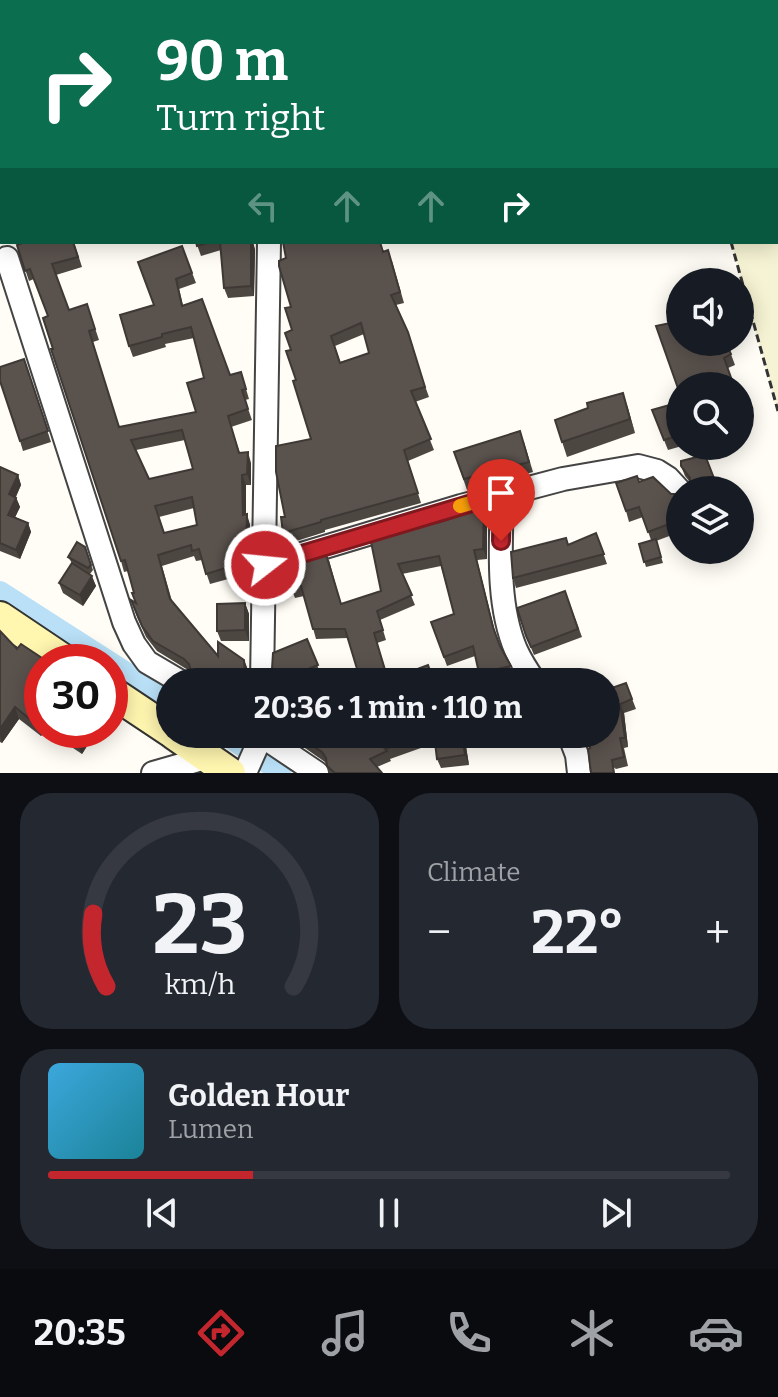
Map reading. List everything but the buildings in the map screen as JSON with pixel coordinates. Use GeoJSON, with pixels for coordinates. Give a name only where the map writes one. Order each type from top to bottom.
{"type":"FeatureCollection","features":[{"type":"Feature","properties":{"kind":"main road"},"geometry":{"type":"LineString","coordinates":[[0,617],[40,644]]}},
{"type":"Feature","properties":{"kind":"main road"},"geometry":{"type":"LineString","coordinates":[[128,703],[156,722]]}},
{"type":"Feature","properties":{"kind":"main road"},"geometry":{"type":"LineString","coordinates":[[195,748],[229,770]]}},
{"type":"Feature","properties":{"kind":"street"},"geometry":{"type":"LineString","coordinates":[[262,668],[269,244]]}},
{"type":"Feature","properties":{"kind":"street"},"geometry":{"type":"LineString","coordinates":[[7,258],[124,622],[134,644],[147,662],[157,668]]}},
{"type":"Feature","properties":{"kind":"street"},"geometry":{"type":"LineString","coordinates":[[265,565],[502,494],[563,479],[638,466],[666,477]]}},
{"type":"Feature","properties":{"kind":"street"},"geometry":{"type":"LineString","coordinates":[[502,494],[501,566],[508,624],[516,650],[527,668]]}},
{"type":"Feature","properties":{"kind":"street"},"geometry":{"type":"LineString","coordinates":[[153,773],[229,770],[257,746],[259,734],[317,773]]}},
{"type":"Feature","properties":{"kind":"street"},"geometry":{"type":"LineString","coordinates":[[574,748],[579,773]]}},
{"type":"Feature","properties":{"kind":"path"},"geometry":{"type":"LineString","coordinates":[[732,244],[778,411]]}},
{"type":"Feature","properties":{"kind":"shaded area"},"geometry":{"type":"Polygon","coordinates":[[[732,244],[778,244],[778,413],[754,326],[754,268],[738,268],[732,244]]]}},
{"type":"Feature","properties":{"kind":"waterway"},"geometry":{"type":"LineString","coordinates":[[0,591],[156,691]]}},
{"type":"Feature","properties":{"kind":"waterway"},"geometry":{"type":"LineString","coordinates":[[244,748],[281,773]]}},
{"type":"Feature","properties":{"kind":"slow traffic"},"geometry":{"type":"LineString","coordinates":[[460,506],[502,494],[502,509]]}},
{"type":"Feature","properties":{"kind":"route"},"geometry":{"type":"LineString","coordinates":[[265,565],[502,494],[501,541]]}}]}
